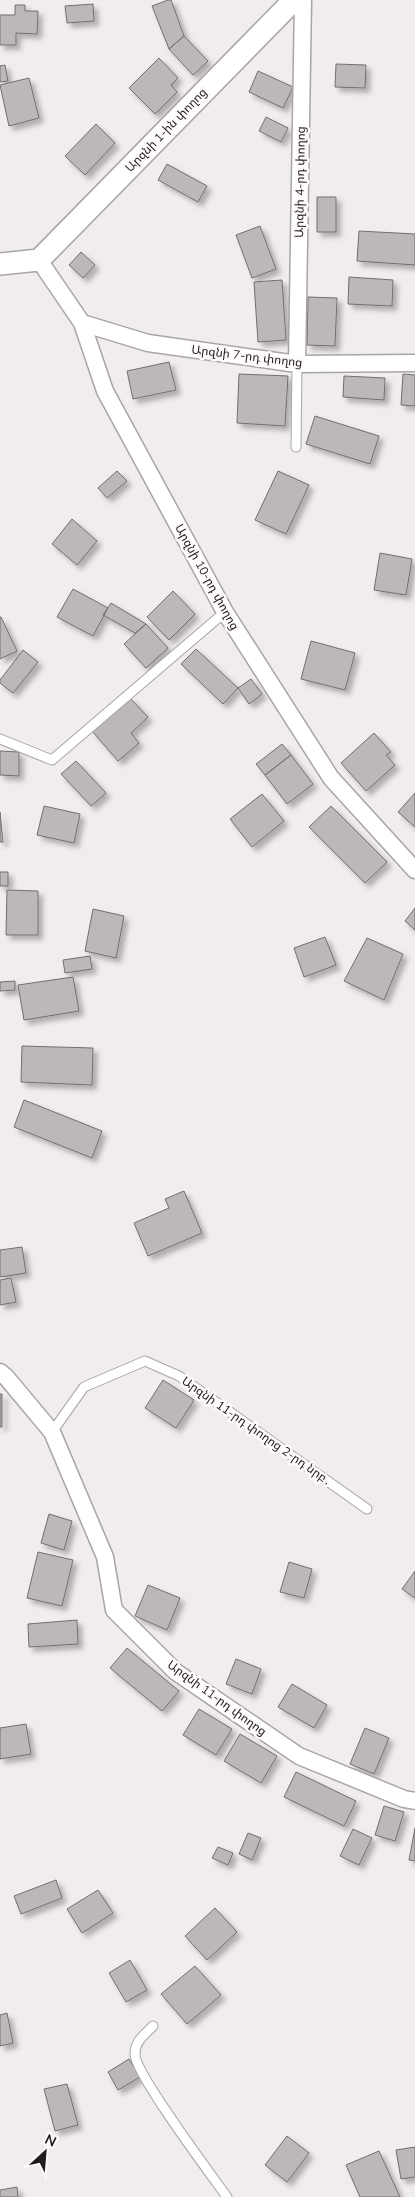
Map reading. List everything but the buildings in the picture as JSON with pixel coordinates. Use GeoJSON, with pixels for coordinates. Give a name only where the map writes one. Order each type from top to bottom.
{"type":"FeatureCollection","features":[{"type":"Feature","properties":{"kind":"street","name":"Արզնի 1-ին փողոց"},"geometry":{"type":"LineString","coordinates":[[39,260],[294,0]]}},
{"type":"Feature","properties":{"kind":"street","name":"Արզնի 4-րդ փողոց"},"geometry":{"type":"LineString","coordinates":[[297,364],[303,0]]}},
{"type":"Feature","properties":{"kind":"street"},"geometry":{"type":"LineString","coordinates":[[0,264],[39,260]]}},
{"type":"Feature","properties":{"kind":"street","name":"Արզնի 10-րդ փողոց"},"geometry":{"type":"LineString","coordinates":[[39,260],[82,323],[105,391],[225,612],[331,778],[415,870]]}},
{"type":"Feature","properties":{"kind":"street","name":"Արզնի 7-րդ փողոց"},"geometry":{"type":"LineString","coordinates":[[82,323],[148,343],[297,364],[415,363]]}},
{"type":"Feature","properties":{"kind":"street","name":"Արզնի 11-րդ փողոց"},"geometry":{"type":"LineString","coordinates":[[0,1372],[52,1432],[105,1556],[114,1610],[176,1672],[299,1756],[404,1799],[415,1801]]}},
{"type":"Feature","properties":{"kind":"lane"},"geometry":{"type":"LineString","coordinates":[[296,447],[297,364]]}},
{"type":"Feature","properties":{"kind":"lane"},"geometry":{"type":"LineString","coordinates":[[0,739],[52,760],[225,612]]}},
{"type":"Feature","properties":{"kind":"lane","name":"Արզնի 11-րդ փողոց 2-րդ նրբ․"},"geometry":{"type":"LineString","coordinates":[[52,1432],[84,1387],[145,1361],[179,1376],[367,1509]]}},
{"type":"Feature","properties":{"kind":"lane"},"geometry":{"type":"LineString","coordinates":[[152,2026],[136,2043],[134,2057],[147,2082],[227,2197]]}}]}
